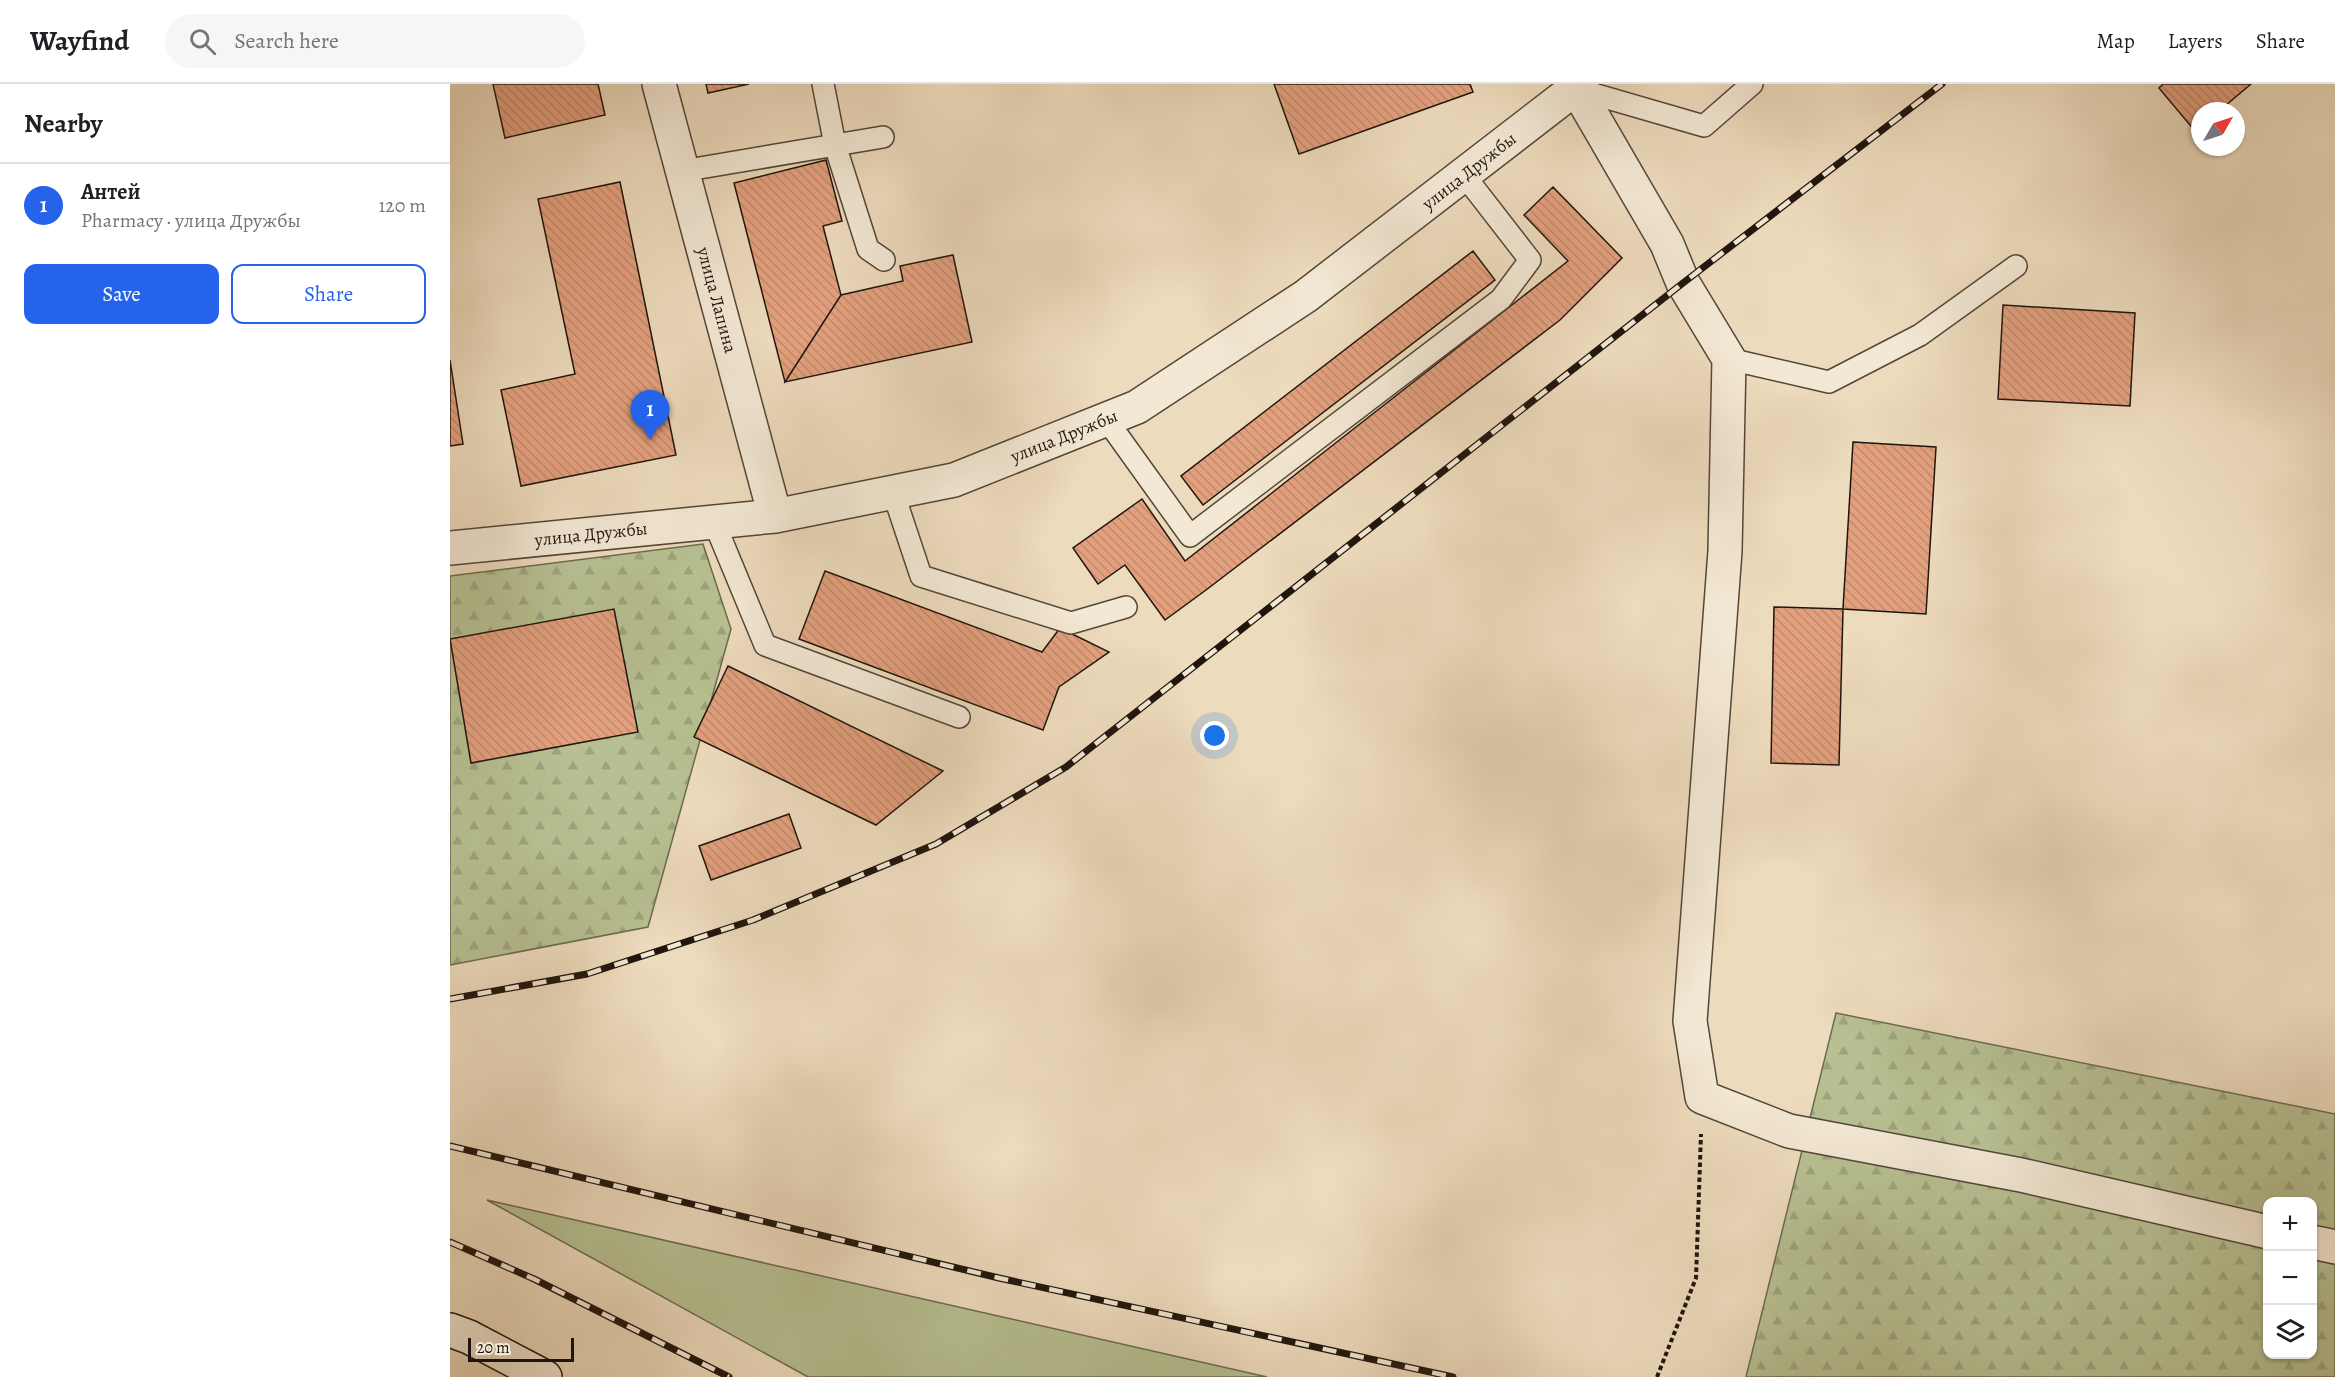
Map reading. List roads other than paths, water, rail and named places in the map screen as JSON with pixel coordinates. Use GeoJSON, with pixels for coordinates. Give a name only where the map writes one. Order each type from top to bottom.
{"type":"FeatureCollection","features":[{"type":"Feature","properties":{"kind":"street","name":"улица Лапина"},"geometry":{"type":"LineString","coordinates":[[659,84],[775,516]]}},
{"type":"Feature","properties":{"kind":"street","name":"улица Дружбы"},"geometry":{"type":"LineString","coordinates":[[450,548],[775,516],[954,480],[1137,407],[1306,296],[1577,86]]}},
{"type":"Feature","properties":{"kind":"street"},"geometry":{"type":"LineString","coordinates":[[1577,86],[1667,244],[1683,283],[1729,359],[1725,551],[1690,1021],[1702,1097],[1789,1131],[2021,1175],[2263,1231]]}},
{"type":"Feature","properties":{"kind":"street"},"geometry":{"type":"LineString","coordinates":[[2317,1243],[2335,1247]]}},
{"type":"Feature","properties":{"kind":"street"},"geometry":{"type":"LineString","coordinates":[[450,1330],[469,1337],[545,1377]]}},
{"type":"Feature","properties":{"kind":"lane"},"geometry":{"type":"LineString","coordinates":[[823,84],[835,145],[868,249],[884,260]]}},
{"type":"Feature","properties":{"kind":"lane"},"geometry":{"type":"LineString","coordinates":[[1577,86],[1704,126],[1752,84]]}},
{"type":"Feature","properties":{"kind":"lane"},"geometry":{"type":"LineString","coordinates":[[682,171],[883,137]]}},
{"type":"Feature","properties":{"kind":"lane"},"geometry":{"type":"LineString","coordinates":[[1106,419],[1190,536],[1501,299],[1530,260],[1464,175]]}},
{"type":"Feature","properties":{"kind":"lane"},"geometry":{"type":"LineString","coordinates":[[1729,359],[1828,382],[1920,335],[2016,266]]}},
{"type":"Feature","properties":{"kind":"lane"},"geometry":{"type":"LineString","coordinates":[[893,492],[921,576],[1071,623],[1126,607]]}},
{"type":"Feature","properties":{"kind":"lane"},"geometry":{"type":"LineString","coordinates":[[714,522],[765,645],[960,717]]}},
{"type":"Feature","properties":{"kind":"railway"},"geometry":{"type":"LineString","coordinates":[[450,999],[587,974],[753,920],[936,844],[1066,767],[1683,283],[1942,84]]}},
{"type":"Feature","properties":{"kind":"railway"},"geometry":{"type":"LineString","coordinates":[[450,1146],[999,1278],[1453,1377]]}},
{"type":"Feature","properties":{"kind":"railway"},"geometry":{"type":"LineString","coordinates":[[450,1242],[534,1279],[729,1377]]}},
{"type":"Feature","properties":{"kind":"place","name":"Антей"},"geometry":{"type":"Point","coordinates":[650,440]}}]}
